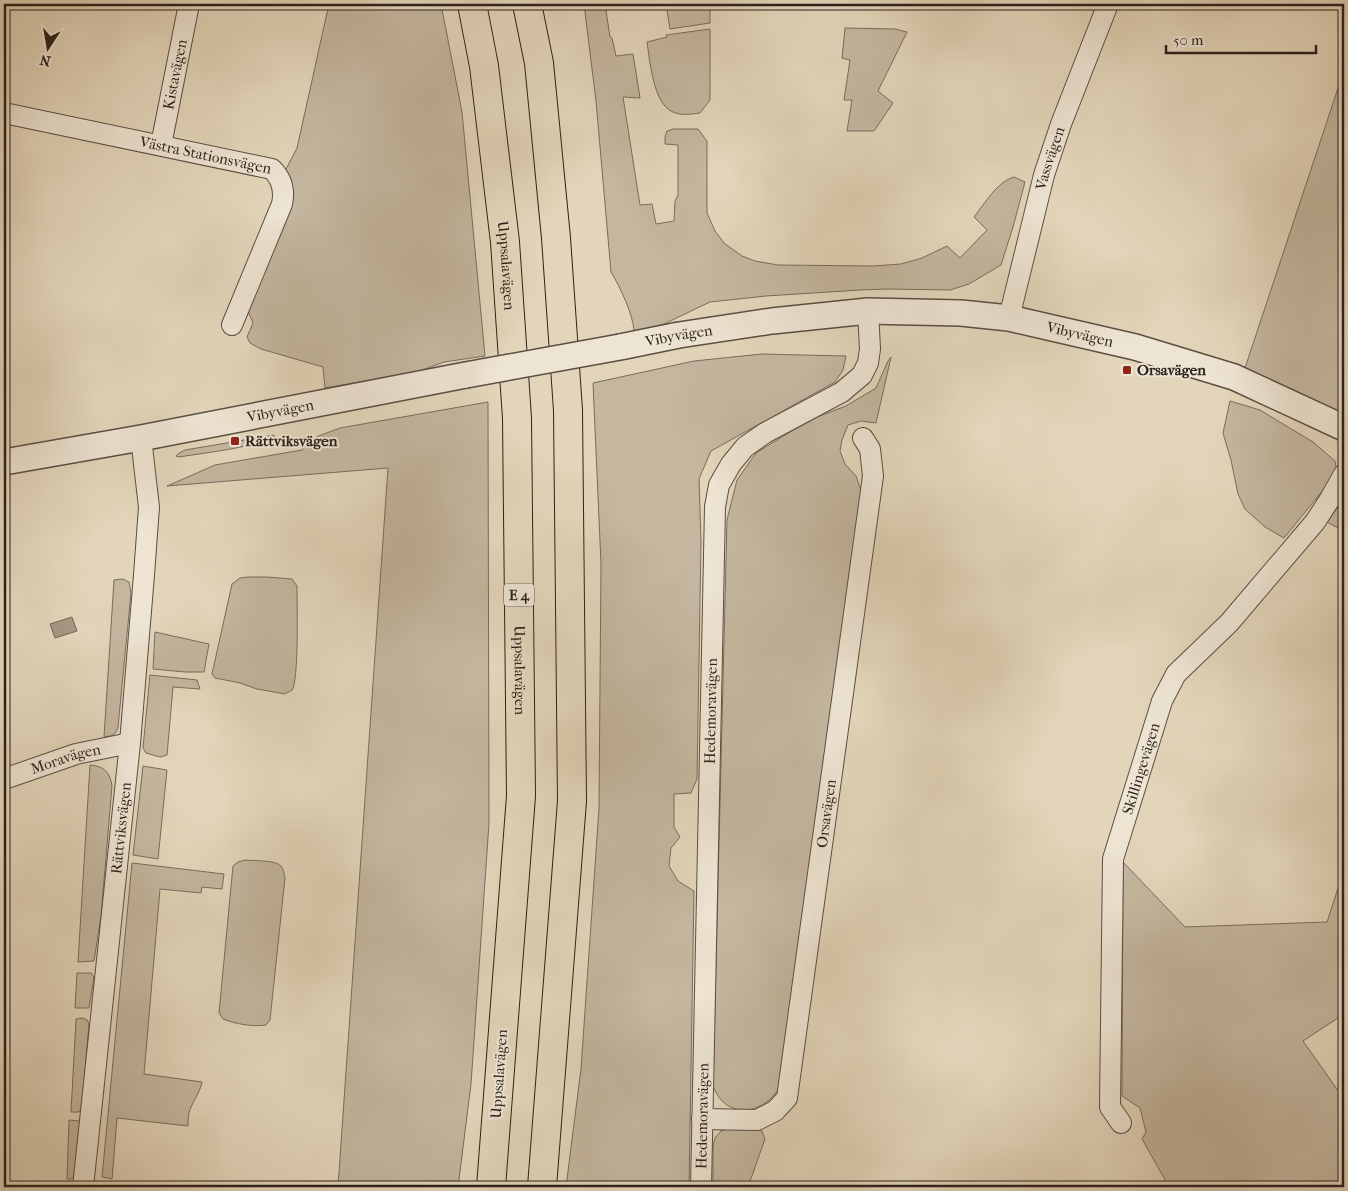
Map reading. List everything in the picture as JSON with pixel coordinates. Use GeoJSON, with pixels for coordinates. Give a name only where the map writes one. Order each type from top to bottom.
{"type":"FeatureCollection","features":[{"type":"Feature","properties":{"kind":"highway","name":"Uppsalavägen"},"geometry":{"type":"LineString","coordinates":[[472,4],[484,66],[505,242],[516,418],[521,796],[490,1187]]}},
{"type":"Feature","properties":{"kind":"highway"},"geometry":{"type":"LineString","coordinates":[[527,4],[539,63],[556,238],[568,410],[572,801],[542,1187]]}},
{"type":"Feature","properties":{"kind":"street","name":"Kistavägen"},"geometry":{"type":"LineString","coordinates":[[161,145],[189,4]]}},
{"type":"Feature","properties":{"kind":"street","name":"Vassvägen"},"geometry":{"type":"LineString","coordinates":[[1009,318],[1044,176],[1061,124],[1108,4]]}},
{"type":"Feature","properties":{"kind":"street","name":"Västra Stationsvägen"},"geometry":{"type":"LineString","coordinates":[[4,113],[272,169],[282,183],[284,194],[282,204],[232,325]]}},
{"type":"Feature","properties":{"kind":"street","name":"Vibyvägen"},"geometry":{"type":"LineString","coordinates":[[4,462],[141,438],[679,335],[772,321],[868,311],[961,313],[1009,318],[1135,347],[1234,377],[1344,428]]}},
{"type":"Feature","properties":{"kind":"street","name":"Hedemoravägen"},"geometry":{"type":"LineString","coordinates":[[701,1187],[716,500],[719,485],[731,464],[745,447],[765,433],[842,392],[862,375],[868,364],[870,349],[868,311]]}},
{"type":"Feature","properties":{"kind":"street","name":"Rättviksvägen"},"geometry":{"type":"LineString","coordinates":[[84,1187],[130,743],[149,507],[141,438]]}},
{"type":"Feature","properties":{"kind":"street","name":"Orsavägen"},"geometry":{"type":"LineString","coordinates":[[702,1119],[758,1120],[775,1112],[786,1098],[873,476],[870,449],[863,438]]}},
{"type":"Feature","properties":{"kind":"street","name":"Skillingevägen"},"geometry":{"type":"LineString","coordinates":[[1121,1123],[1110,1107],[1113,859],[1162,701],[1176,674],[1229,624],[1314,522],[1344,474]]}},
{"type":"Feature","properties":{"kind":"street","name":"Moravägen"},"geometry":{"type":"LineString","coordinates":[[4,778],[76,754],[130,743]]}},
{"type":"Feature","properties":{"kind":"shaded area"},"geometry":{"type":"Polygon","coordinates":[[[329,4],[441,4],[462,112],[485,356],[444,362],[417,372],[325,388],[323,367],[261,349],[250,343],[247,337],[253,323],[248,311],[285,171],[297,148],[329,4]]]}},
{"type":"Feature","properties":{"kind":"shaded area"},"geometry":{"type":"Polygon","coordinates":[[[584,4],[605,4],[610,37],[612,38],[616,56],[633,54],[640,98],[623,97],[640,205],[652,204],[656,224],[674,221],[675,201],[678,195],[678,145],[665,144],[667,131],[673,129],[698,129],[707,141],[707,213],[715,231],[724,243],[742,256],[755,261],[778,265],[873,266],[901,264],[922,258],[947,246],[960,258],[987,230],[974,217],[1002,183],[1014,177],[1025,182],[1001,265],[969,284],[950,290],[860,290],[766,296],[710,302],[643,334],[634,331],[629,309],[611,272],[596,101],[584,4]]]}},
{"type":"Feature","properties":{"kind":"shaded area"},"geometry":{"type":"Polygon","coordinates":[[[666,4],[710,4],[710,23],[670,29],[666,4]]]}},
{"type":"Feature","properties":{"kind":"shaded area"},"geometry":{"type":"Polygon","coordinates":[[[845,28],[895,29],[907,32],[878,91],[893,103],[874,131],[847,131],[852,100],[844,100],[850,60],[842,58],[845,28]]]}},
{"type":"Feature","properties":{"kind":"shaded area"},"geometry":{"type":"Polygon","coordinates":[[[710,29],[710,100],[700,113],[683,114],[673,112],[666,107],[657,91],[651,70],[647,42],[667,37],[666,35],[710,29]]]}},
{"type":"Feature","properties":{"kind":"shaded area"},"geometry":{"type":"Polygon","coordinates":[[[1344,70],[1344,414],[1245,368],[1344,70]]]}},
{"type":"Feature","properties":{"kind":"shaded area"},"geometry":{"type":"Polygon","coordinates":[[[762,354],[846,356],[843,370],[835,382],[711,451],[699,479],[701,541],[697,779],[691,793],[674,794],[674,827],[680,837],[671,848],[669,866],[678,881],[694,891],[689,1187],[566,1187],[581,1069],[599,808],[601,564],[593,383],[694,361],[762,354]]]}},
{"type":"Feature","properties":{"kind":"shaded area"},"geometry":{"type":"Polygon","coordinates":[[[891,357],[876,423],[861,421],[848,425],[840,451],[845,464],[856,476],[864,499],[781,1086],[772,1098],[763,1105],[739,1110],[722,1101],[713,1087],[727,520],[737,480],[756,453],[817,417],[846,406],[876,388],[891,357]]]}},
{"type":"Feature","properties":{"kind":"shaded area"},"geometry":{"type":"Polygon","coordinates":[[[1230,401],[1260,410],[1313,442],[1335,461],[1337,473],[1284,538],[1265,527],[1245,509],[1238,494],[1223,433],[1230,401]]]}},
{"type":"Feature","properties":{"kind":"shaded area"},"geometry":{"type":"Polygon","coordinates":[[[488,402],[489,823],[471,1084],[458,1187],[338,1187],[388,468],[167,486],[215,465],[302,450],[308,440],[340,428],[488,402]]]}},
{"type":"Feature","properties":{"kind":"shaded area"},"geometry":{"type":"Polygon","coordinates":[[[274,435],[274,437],[263,441],[240,447],[176,456],[185,450],[274,435]]]}},
{"type":"Feature","properties":{"kind":"shaded area"},"geometry":{"type":"Polygon","coordinates":[[[1344,499],[1344,531],[1327,522],[1344,499]]]}},
{"type":"Feature","properties":{"kind":"shaded area"},"geometry":{"type":"Polygon","coordinates":[[[240,578],[292,579],[297,586],[296,672],[292,690],[285,694],[215,678],[212,674],[232,584],[240,578]]]}},
{"type":"Feature","properties":{"kind":"shaded area"},"geometry":{"type":"Polygon","coordinates":[[[123,579],[129,582],[131,593],[118,727],[113,735],[104,737],[114,580],[123,579]]]}},
{"type":"Feature","properties":{"kind":"shaded area"},"geometry":{"type":"Polygon","coordinates":[[[72,617],[77,631],[55,638],[50,624],[72,617]]]}},
{"type":"Feature","properties":{"kind":"shaded area"},"geometry":{"type":"Polygon","coordinates":[[[155,632],[209,644],[204,672],[153,669],[155,632]]]}},
{"type":"Feature","properties":{"kind":"shaded area"},"geometry":{"type":"Polygon","coordinates":[[[150,675],[197,680],[200,689],[173,687],[167,755],[160,757],[146,753],[143,748],[150,675]]]}},
{"type":"Feature","properties":{"kind":"shaded area"},"geometry":{"type":"Polygon","coordinates":[[[90,765],[103,768],[110,777],[112,786],[101,916],[94,961],[78,962],[90,765]]]}},
{"type":"Feature","properties":{"kind":"shaded area"},"geometry":{"type":"Polygon","coordinates":[[[143,766],[167,770],[158,859],[133,855],[143,766]]]}},
{"type":"Feature","properties":{"kind":"shaded area"},"geometry":{"type":"Polygon","coordinates":[[[245,860],[278,864],[283,869],[285,878],[270,1020],[266,1025],[261,1026],[223,1019],[219,1013],[233,866],[245,860]]]}},
{"type":"Feature","properties":{"kind":"shaded area"},"geometry":{"type":"Polygon","coordinates":[[[1123,862],[1185,927],[1327,922],[1344,870],[1344,1014],[1303,1041],[1344,1099],[1344,1187],[1191,1187],[1168,1185],[1142,1139],[1146,1132],[1140,1108],[1122,1096],[1123,862]]]}},
{"type":"Feature","properties":{"kind":"shaded area"},"geometry":{"type":"Polygon","coordinates":[[[132,863],[224,874],[222,889],[202,887],[201,893],[160,889],[144,1074],[202,1082],[189,1113],[188,1126],[117,1118],[112,1179],[102,1177],[132,863]]]}},
{"type":"Feature","properties":{"kind":"shaded area"},"geometry":{"type":"Polygon","coordinates":[[[77,973],[91,973],[94,977],[89,1008],[75,1008],[77,973]]]}},
{"type":"Feature","properties":{"kind":"shaded area"},"geometry":{"type":"Polygon","coordinates":[[[83,1018],[89,1024],[82,1107],[79,1112],[71,1112],[76,1019],[83,1018]]]}},
{"type":"Feature","properties":{"kind":"shaded area"},"geometry":{"type":"Polygon","coordinates":[[[69,1120],[80,1121],[74,1177],[67,1179],[69,1120]]]}},
{"type":"Feature","properties":{"kind":"shaded area"},"geometry":{"type":"Polygon","coordinates":[[[752,1128],[762,1131],[765,1139],[748,1187],[713,1187],[713,1146],[715,1138],[721,1131],[728,1129],[752,1128]]]}},
{"type":"Feature","properties":{"kind":"place","name":"Orsavägen"},"geometry":{"type":"Point","coordinates":[1127,370]}},
{"type":"Feature","properties":{"kind":"place","name":"Rättviksvägen"},"geometry":{"type":"Point","coordinates":[235,441]}}]}
